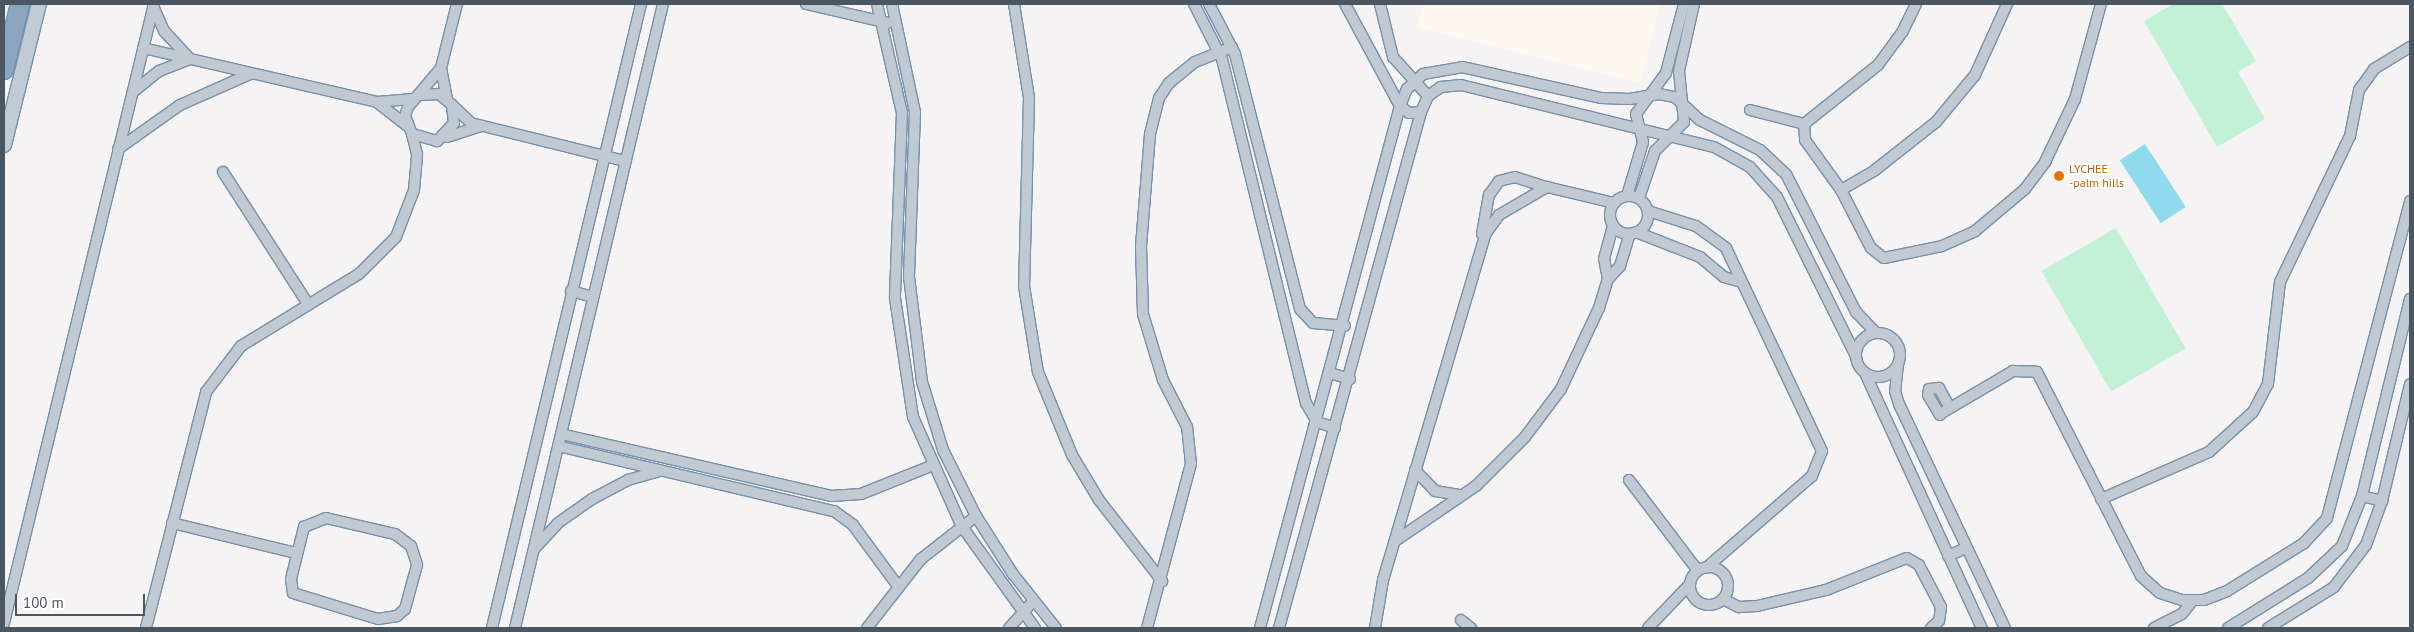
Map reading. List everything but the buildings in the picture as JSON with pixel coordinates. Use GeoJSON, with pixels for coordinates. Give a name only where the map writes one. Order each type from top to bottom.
{"type":"FeatureCollection","features":[{"type":"Feature","properties":{"kind":"highway"},"geometry":{"type":"LineString","coordinates":[[4,70],[20,4]]}},
{"type":"Feature","properties":{"kind":"main road"},"geometry":{"type":"LineString","coordinates":[[4,145],[39,4]]}},
{"type":"Feature","properties":{"kind":"street"},"geometry":{"type":"LineString","coordinates":[[146,628],[206,392],[215,375],[241,346],[359,274],[396,237],[414,190],[416,165],[405,116],[417,97],[441,68],[457,4]]}},
{"type":"Feature","properties":{"kind":"street"},"geometry":{"type":"LineString","coordinates":[[492,628],[641,4]]}},
{"type":"Feature","properties":{"kind":"street"},"geometry":{"type":"LineString","coordinates":[[515,628],[663,4]]}},
{"type":"Feature","properties":{"kind":"street"},"geometry":{"type":"LineString","coordinates":[[806,4],[899,24]]}},
{"type":"Feature","properties":{"kind":"street"},"geometry":{"type":"LineString","coordinates":[[877,4],[883,22],[902,113],[894,268],[899,338],[913,417],[931,466],[961,525],[1021,614],[1034,628]]}},
{"type":"Feature","properties":{"kind":"street"},"geometry":{"type":"LineString","coordinates":[[892,4],[899,24],[911,79],[917,143],[908,241],[915,347],[943,450],[976,516],[1033,601],[1056,628]]}},
{"type":"Feature","properties":{"kind":"street"},"geometry":{"type":"LineString","coordinates":[[1014,4],[1029,98],[1024,286],[1038,372],[1072,455],[1099,500],[1162,581]]}},
{"type":"Feature","properties":{"kind":"street"},"geometry":{"type":"LineString","coordinates":[[1194,4],[1220,51],[1281,292],[1306,402],[1317,422],[1335,428]]}},
{"type":"Feature","properties":{"kind":"street"},"geometry":{"type":"LineString","coordinates":[[1209,4],[1232,46],[1300,309],[1313,323],[1344,326]]}},
{"type":"Feature","properties":{"kind":"street"},"geometry":{"type":"LineString","coordinates":[[1345,4],[1400,106],[1409,112],[1421,112]]}},
{"type":"Feature","properties":{"kind":"street"},"geometry":{"type":"LineString","coordinates":[[1380,4],[1388,47],[1413,82],[1428,96]]}},
{"type":"Feature","properties":{"kind":"street"},"geometry":{"type":"LineString","coordinates":[[1627,196],[1642,142],[1636,114],[1666,73],[1684,4]]}},
{"type":"Feature","properties":{"kind":"street"},"geometry":{"type":"LineString","coordinates":[[1639,198],[1655,151],[1684,122],[1681,102],[1681,57],[1694,4]]}},
{"type":"Feature","properties":{"kind":"street"},"geometry":{"type":"LineString","coordinates":[[1804,124],[1878,64],[1903,31],[1916,4]]}},
{"type":"Feature","properties":{"kind":"street"},"geometry":{"type":"LineString","coordinates":[[1841,190],[1875,170],[1936,122],[1975,75],[2007,4]]}},
{"type":"Feature","properties":{"kind":"street"},"geometry":{"type":"LineString","coordinates":[[1804,124],[1805,140],[1841,190],[1871,248],[1884,258],[1942,246],[2002,212],[2045,162],[2062,128],[2101,4]]}},
{"type":"Feature","properties":{"kind":"street"},"geometry":{"type":"LineString","coordinates":[[4,623],[142,48],[154,5]]}},
{"type":"Feature","properties":{"kind":"street"},"geometry":{"type":"LineString","coordinates":[[154,5],[164,31],[191,59]]}},
{"type":"Feature","properties":{"kind":"street"},"geometry":{"type":"LineString","coordinates":[[1147,628],[1162,581],[1188,483],[1191,446],[1151,348],[1143,314],[1141,246],[1150,134],[1158,98],[1169,83],[1195,62],[1232,46]]}},
{"type":"Feature","properties":{"kind":"street"},"geometry":{"type":"LineString","coordinates":[[2101,499],[2209,452],[2253,412],[2268,384],[2280,282],[2350,136],[2359,90],[2374,69],[2410,47]]}},
{"type":"Feature","properties":{"kind":"street"},"geometry":{"type":"LineString","coordinates":[[142,48],[378,102],[417,97],[429,92],[450,102],[471,123],[484,124],[625,161]]}},
{"type":"Feature","properties":{"kind":"street"},"geometry":{"type":"LineString","coordinates":[[2399,53],[2410,57]]}},
{"type":"Feature","properties":{"kind":"street"},"geometry":{"type":"LineString","coordinates":[[132,93],[158,71],[191,59]]}},
{"type":"Feature","properties":{"kind":"street"},"geometry":{"type":"LineString","coordinates":[[1260,628],[1344,326],[1400,106],[1413,82],[1436,68],[1449,66],[1600,98],[1667,95],[1681,102],[1709,126],[1760,150],[1786,174],[1856,312],[1876,333],[1894,340],[1898,364],[1895,384],[1899,404],[2005,628]]}},
{"type":"Feature","properties":{"kind":"street"},"geometry":{"type":"LineString","coordinates":[[416,165],[454,123],[441,68]]}},
{"type":"Feature","properties":{"kind":"street"},"geometry":{"type":"LineString","coordinates":[[118,149],[180,105],[250,74]]}},
{"type":"Feature","properties":{"kind":"street"},"geometry":{"type":"LineString","coordinates":[[1279,628],[1350,379],[1421,112],[1428,96],[1441,87],[1461,85],[1669,136],[1733,156],[1765,180],[1786,214],[1865,373],[1982,628]]}},
{"type":"Feature","properties":{"kind":"street"},"geometry":{"type":"LineString","coordinates":[[378,102],[409,130],[440,139],[484,124]]}},
{"type":"Feature","properties":{"kind":"street"},"geometry":{"type":"LineString","coordinates":[[1750,110],[1804,124]]}},
{"type":"Feature","properties":{"kind":"street"},"geometry":{"type":"LineString","coordinates":[[223,172],[308,304]]}},
{"type":"Feature","properties":{"kind":"street"},"geometry":{"type":"LineString","coordinates":[[1634,172],[1647,175]]}},
{"type":"Feature","properties":{"kind":"street"},"geometry":{"type":"LineString","coordinates":[[1375,628],[1395,541],[1481,244],[1489,195],[1499,182],[1515,177],[1547,187],[1614,203]]}},
{"type":"Feature","properties":{"kind":"street"},"geometry":{"type":"LineString","coordinates":[[1481,244],[1499,215],[1547,187]]}},
{"type":"Feature","properties":{"kind":"street"},"geometry":{"type":"LineString","coordinates":[[1608,278],[1604,259],[1613,225],[1610,211],[1614,203],[1627,196],[1639,198],[1648,211],[1713,235],[1736,264],[1740,282],[1820,442],[1821,460],[1812,476],[1702,570],[1648,628]]}},
{"type":"Feature","properties":{"kind":"street"},"geometry":{"type":"LineString","coordinates":[[1950,408],[2013,371],[2037,372],[2141,576],[2166,596],[2192,601],[2227,592],[2304,543],[2327,518],[2410,200]]}},
{"type":"Feature","properties":{"kind":"street"},"geometry":{"type":"LineString","coordinates":[[1395,541],[1462,495],[1518,444],[1561,389],[1589,336],[1608,278],[1620,266],[1633,233],[1646,224],[1648,211]]}},
{"type":"Feature","properties":{"kind":"street"},"geometry":{"type":"LineString","coordinates":[[1613,225],[1700,257],[1724,276],[1740,282]]}},
{"type":"Feature","properties":{"kind":"street"},"geometry":{"type":"LineString","coordinates":[[1281,292],[1294,288]]}},
{"type":"Feature","properties":{"kind":"street"},"geometry":{"type":"LineString","coordinates":[[572,291],[592,297]]}},
{"type":"Feature","properties":{"kind":"street"},"geometry":{"type":"LineString","coordinates":[[2228,628],[2326,565],[2342,546],[2362,496],[2410,299]]}},
{"type":"Feature","properties":{"kind":"street"},"geometry":{"type":"LineString","coordinates":[[1285,313],[1300,309]]}},
{"type":"Feature","properties":{"kind":"street"},"geometry":{"type":"LineString","coordinates":[[1856,356],[1859,343],[1876,333]]}},
{"type":"Feature","properties":{"kind":"street"},"geometry":{"type":"LineString","coordinates":[[1865,373],[1884,376],[1898,364]]}},
{"type":"Feature","properties":{"kind":"street"},"geometry":{"type":"LineString","coordinates":[[1330,374],[1350,379]]}},
{"type":"Feature","properties":{"kind":"street"},"geometry":{"type":"LineString","coordinates":[[2268,628],[2320,597],[2346,574],[2366,545],[2382,502],[2410,384]]}},
{"type":"Feature","properties":{"kind":"street"},"geometry":{"type":"LineString","coordinates":[[560,434],[831,496],[868,491],[931,466]]}},
{"type":"Feature","properties":{"kind":"street"},"geometry":{"type":"LineString","coordinates":[[558,446],[834,511],[853,525],[898,586]]}},
{"type":"Feature","properties":{"kind":"street"},"geometry":{"type":"LineString","coordinates":[[532,552],[558,523],[592,499],[628,480],[664,470]]}},
{"type":"Feature","properties":{"kind":"street"},"geometry":{"type":"LineString","coordinates":[[1415,470],[1435,492],[1462,495]]}},
{"type":"Feature","properties":{"kind":"street"},"geometry":{"type":"LineString","coordinates":[[1629,480],[1702,570],[1720,572],[1726,580],[1723,599]]}},
{"type":"Feature","properties":{"kind":"street"},"geometry":{"type":"LineString","coordinates":[[2362,496],[2382,502]]}},
{"type":"Feature","properties":{"kind":"street"},"geometry":{"type":"LineString","coordinates":[[867,628],[921,559],[961,525],[976,516]]}},
{"type":"Feature","properties":{"kind":"street"},"geometry":{"type":"LineString","coordinates":[[318,518],[405,538],[417,565],[404,609],[388,620],[378,619],[299,598],[290,586],[296,553],[304,527],[318,518]]}},
{"type":"Feature","properties":{"kind":"street"},"geometry":{"type":"LineString","coordinates":[[172,523],[296,553]]}},
{"type":"Feature","properties":{"kind":"street"},"geometry":{"type":"LineString","coordinates":[[1948,556],[1966,548]]}},
{"type":"Feature","properties":{"kind":"street"},"geometry":{"type":"LineString","coordinates":[[1690,584],[1692,594],[1704,604],[1723,599],[1739,607],[1757,606],[1826,590],[1906,558],[1920,565],[1941,607],[1939,621],[1931,628]]}},
{"type":"Feature","properties":{"kind":"street"},"geometry":{"type":"LineString","coordinates":[[1009,628],[1033,601]]}},
{"type":"Feature","properties":{"kind":"street"},"geometry":{"type":"LineString","coordinates":[[2154,628],[2182,614],[2192,601]]}},
{"type":"Feature","properties":{"kind":"street"},"geometry":{"type":"LineString","coordinates":[[1461,620],[1472,628]]}},
{"type":"Feature","properties":{"kind":"shaded area"},"geometry":{"type":"Polygon","coordinates":[[[1423,4],[1660,4],[1640,83],[1417,27],[1423,4]]]}},
{"type":"Feature","properties":{"kind":"green space"},"geometry":{"type":"Polygon","coordinates":[[[2173,4],[2222,4],[2256,61],[2238,72],[2265,119],[2217,147],[2144,21],[2173,4]]]}},
{"type":"Feature","properties":{"kind":"green space"},"geometry":{"type":"Polygon","coordinates":[[[2116,228],[2186,348],[2111,391],[2042,271],[2116,228]]]}},
{"type":"Feature","properties":{"kind":"water"},"geometry":{"type":"Polygon","coordinates":[[[2145,144],[2186,207],[2161,223],[2120,160],[2145,144]]]}},
{"type":"Feature","properties":{"kind":"place","name":"LYCHEE -palm hills"},"geometry":{"type":"Point","coordinates":[2059,176]}}]}
